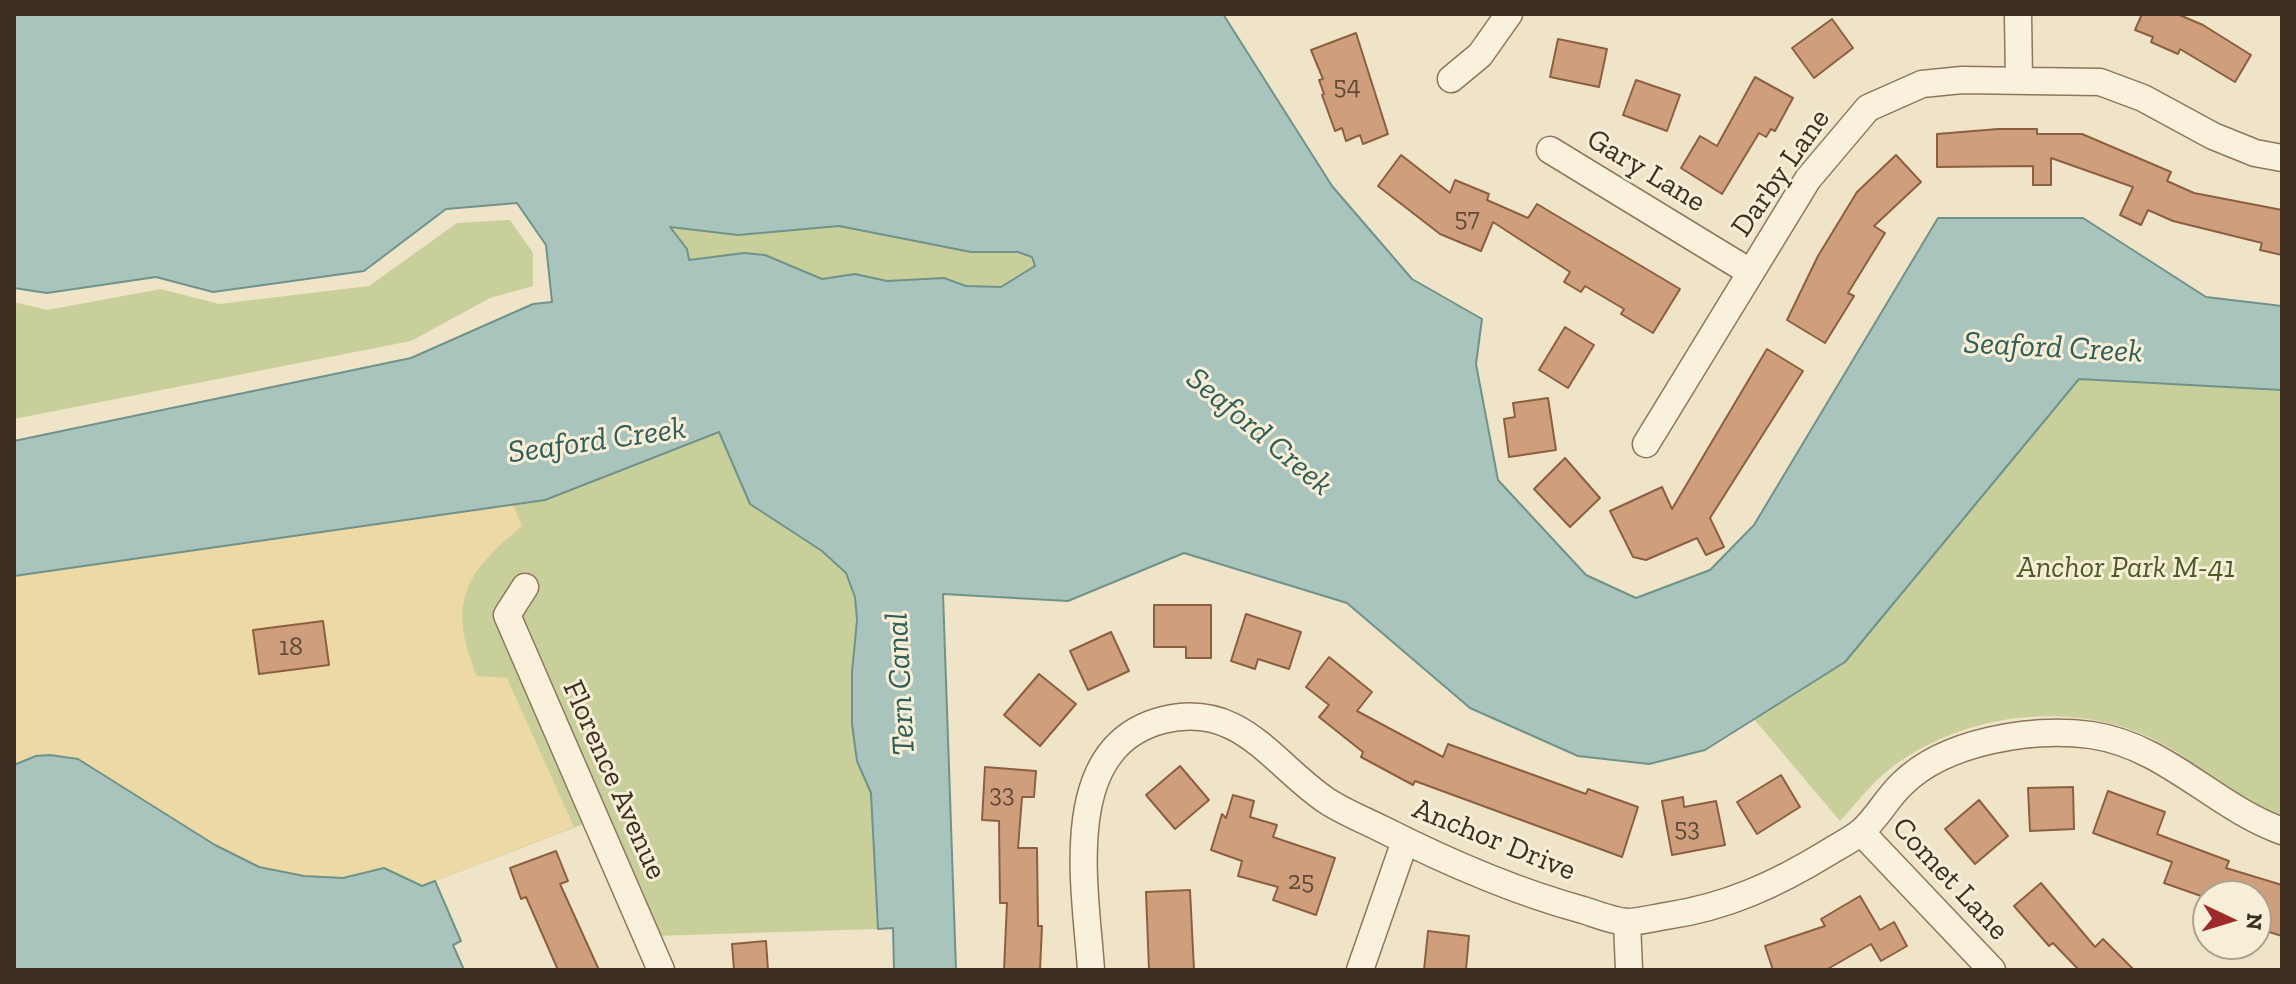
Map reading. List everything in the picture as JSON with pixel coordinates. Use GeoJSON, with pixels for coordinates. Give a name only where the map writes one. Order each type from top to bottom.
{"type":"FeatureCollection","features":[{"type":"Feature","properties":{"kind":"street"},"geometry":{"type":"LineString","coordinates":[[1451,79],[1480,55],[1509,14]]}},
{"type":"Feature","properties":{"kind":"street"},"geometry":{"type":"LineString","coordinates":[[2018,14],[2019,80]]}},
{"type":"Feature","properties":{"kind":"street","name":"Darby Lane"},"geometry":{"type":"LineString","coordinates":[[1646,444],[1808,179],[1868,108],[1922,84],[2019,80],[2100,82],[2143,98],[2213,136],[2255,153],[2282,158]]}},
{"type":"Feature","properties":{"kind":"street","name":"Gary Lane"},"geometry":{"type":"LineString","coordinates":[[1550,150],[1750,272]]}},
{"type":"Feature","properties":{"kind":"street","name":"Florence Avenue"},"geometry":{"type":"LineString","coordinates":[[525,587],[507,615],[661,970]]}},
{"type":"Feature","properties":{"kind":"street","name":"Anchor Drive"},"geometry":{"type":"LineString","coordinates":[[1091,970],[1084,841],[1090,787],[1108,755],[1137,731],[1162,720],[1203,716],[1246,731],[1327,801],[1405,841],[1527,895],[1627,922],[1733,902],[1782,881],[1861,832],[1904,781],[1954,752],[2027,733],[2092,735],[2138,748],[2168,762],[2225,805],[2282,831]]}},
{"type":"Feature","properties":{"kind":"street","name":"Comet Lane"},"geometry":{"type":"LineString","coordinates":[[1861,832],[1992,970]]}},
{"type":"Feature","properties":{"kind":"street"},"geometry":{"type":"LineString","coordinates":[[1360,970],[1405,841]]}},
{"type":"Feature","properties":{"kind":"street"},"geometry":{"type":"LineString","coordinates":[[1627,922],[1629,970]]}},
{"type":"Feature","properties":{"kind":"green space"},"geometry":{"type":"Polygon","coordinates":[[[510,220],[533,253],[533,286],[490,298],[411,341],[14,419],[14,302],[47,310],[161,289],[219,304],[369,286],[457,223],[510,220]]]}},
{"type":"Feature","properties":{"kind":"green space"},"geometry":{"type":"Polygon","coordinates":[[[669,226],[738,235],[839,226],[971,252],[1018,252],[1032,257],[1035,266],[1001,287],[966,286],[944,278],[887,281],[855,274],[822,279],[765,255],[744,253],[689,260],[669,226]]]}},
{"type":"Feature","properties":{"kind":"green space","name":"Anchor Park M-41"},"geometry":{"type":"Polygon","coordinates":[[[2080,379],[2282,390],[2282,818],[2238,795],[2168,747],[2135,731],[2099,721],[2061,717],[2024,718],[1986,724],[1950,735],[1916,751],[1886,772],[1840,821],[1753,718],[1845,662],[2080,379]]]}},
{"type":"Feature","properties":{"kind":"green space"},"geometry":{"type":"Polygon","coordinates":[[[719,431],[750,504],[822,551],[846,573],[855,597],[857,620],[852,672],[857,761],[871,793],[878,929],[655,936],[607,815],[425,885],[384,868],[343,878],[259,867],[50,755],[14,576],[545,500],[719,431]]]}},
{"type":"Feature","properties":{"kind":"sand"},"geometry":{"type":"Polygon","coordinates":[[[513,504],[522,526],[486,559],[474,575],[466,592],[463,629],[477,676],[507,678],[574,827],[422,886],[384,868],[343,878],[304,876],[259,867],[215,845],[78,759],[36,756],[14,765],[14,576],[513,504]]]}},
{"type":"Feature","properties":{"kind":"water"},"geometry":{"type":"Polygon","coordinates":[[[14,14],[1223,14],[1332,186],[1412,279],[1482,319],[1476,364],[1498,480],[1586,575],[1636,598],[1710,570],[1754,525],[1938,218],[2083,218],[2206,297],[2282,306],[2282,390],[2079,379],[1845,662],[1705,750],[1649,764],[1578,756],[1470,708],[1347,603],[1184,553],[1068,601],[943,594],[956,970],[894,970],[893,928],[878,929],[871,793],[857,761],[852,724],[852,672],[857,620],[855,597],[846,573],[822,551],[750,504],[719,432],[545,500],[14,576],[14,441],[411,358],[533,304],[552,302],[546,245],[517,203],[446,209],[364,271],[213,292],[156,277],[47,293],[14,288],[14,14]],[[839,226],[738,235],[670,227],[687,249],[689,260],[744,253],[765,255],[822,279],[855,274],[887,281],[944,278],[966,286],[1001,287],[1035,266],[1032,257],[1018,252],[971,252],[839,226]]]}},
{"type":"Feature","properties":{"kind":"water"},"geometry":{"type":"Polygon","coordinates":[[[36,756],[78,759],[215,845],[259,867],[304,876],[343,878],[384,868],[422,886],[435,881],[461,941],[453,945],[464,970],[14,970],[14,765],[36,756]]]}},
{"type":"Feature","properties":{"kind":"building"},"geometry":{"type":"Polygon","coordinates":[[[2142,14],[2177,14],[2203,25],[2251,55],[2235,82],[2180,49],[2178,54],[2151,42],[2153,37],[2135,30],[2142,14]]]}},
{"type":"Feature","properties":{"kind":"building"},"geometry":{"type":"Polygon","coordinates":[[[1832,19],[1853,48],[1814,78],[1792,48],[1832,19]]]}},
{"type":"Feature","properties":{"kind":"building"},"geometry":{"type":"Polygon","coordinates":[[[1356,33],[1388,134],[1363,144],[1360,135],[1346,141],[1342,128],[1335,131],[1322,95],[1319,80],[1323,79],[1311,50],[1356,33]]]}},
{"type":"Feature","properties":{"kind":"building"},"geometry":{"type":"Polygon","coordinates":[[[1558,39],[1607,49],[1599,87],[1550,77],[1558,39]]]}},
{"type":"Feature","properties":{"kind":"building"},"geometry":{"type":"Polygon","coordinates":[[[1755,77],[1793,98],[1775,131],[1771,129],[1766,137],[1759,133],[1722,194],[1681,168],[1700,136],[1717,146],[1755,77]]]}},
{"type":"Feature","properties":{"kind":"building"},"geometry":{"type":"Polygon","coordinates":[[[1636,80],[1680,95],[1667,131],[1623,115],[1636,80]]]}},
{"type":"Feature","properties":{"kind":"building"},"geometry":{"type":"Polygon","coordinates":[[[2037,129],[2037,134],[2082,134],[2171,172],[2167,181],[2194,193],[2282,210],[2282,255],[2260,250],[2262,243],[2173,221],[2148,210],[2141,225],[2120,215],[2133,187],[2051,158],[2051,185],[2033,185],[2033,166],[1937,167],[1937,134],[2037,129]]]}},
{"type":"Feature","properties":{"kind":"building"},"geometry":{"type":"Polygon","coordinates":[[[1401,155],[1450,193],[1455,180],[1489,194],[1487,200],[1528,218],[1537,204],[1680,289],[1653,333],[1621,314],[1624,309],[1585,286],[1581,292],[1564,282],[1570,272],[1493,222],[1481,251],[1440,234],[1378,186],[1401,155]]]}},
{"type":"Feature","properties":{"kind":"building"},"geometry":{"type":"Polygon","coordinates":[[[1896,155],[1921,182],[1874,226],[1885,233],[1848,293],[1854,296],[1825,343],[1787,320],[1818,256],[1857,192],[1896,155]]]}},
{"type":"Feature","properties":{"kind":"building"},"geometry":{"type":"Polygon","coordinates":[[[1565,327],[1594,345],[1568,388],[1539,370],[1565,327]]]}},
{"type":"Feature","properties":{"kind":"building"},"geometry":{"type":"Polygon","coordinates":[[[1767,349],[1803,371],[1710,518],[1724,547],[1706,555],[1697,538],[1646,560],[1633,557],[1610,511],[1662,487],[1672,509],[1767,349]]]}},
{"type":"Feature","properties":{"kind":"building"},"geometry":{"type":"Polygon","coordinates":[[[1548,398],[1556,450],[1509,457],[1504,419],[1515,417],[1513,403],[1548,398]]]}},
{"type":"Feature","properties":{"kind":"building"},"geometry":{"type":"Polygon","coordinates":[[[1565,458],[1600,498],[1570,527],[1534,489],[1565,458]]]}},
{"type":"Feature","properties":{"kind":"building"},"geometry":{"type":"Polygon","coordinates":[[[1154,605],[1211,605],[1211,658],[1186,658],[1186,647],[1154,647],[1154,605]]]}},
{"type":"Feature","properties":{"kind":"building"},"geometry":{"type":"Polygon","coordinates":[[[1246,614],[1301,632],[1289,669],[1258,659],[1255,669],[1231,661],[1246,614]]]}},
{"type":"Feature","properties":{"kind":"building"},"geometry":{"type":"Polygon","coordinates":[[[323,621],[329,665],[259,674],[253,630],[323,621]]]}},
{"type":"Feature","properties":{"kind":"building"},"geometry":{"type":"Polygon","coordinates":[[[1111,632],[1129,671],[1088,690],[1070,651],[1111,632]]]}},
{"type":"Feature","properties":{"kind":"building"},"geometry":{"type":"Polygon","coordinates":[[[1329,657],[1372,692],[1357,711],[1443,757],[1448,744],[1586,794],[1588,789],[1638,807],[1622,857],[1415,781],[1413,785],[1361,757],[1363,752],[1319,717],[1329,705],[1306,687],[1329,657]]]}},
{"type":"Feature","properties":{"kind":"building"},"geometry":{"type":"Polygon","coordinates":[[[1039,674],[1076,704],[1040,746],[1004,715],[1039,674]]]}},
{"type":"Feature","properties":{"kind":"building"},"geometry":{"type":"Polygon","coordinates":[[[1180,766],[1209,800],[1175,829],[1146,795],[1180,766]]]}},
{"type":"Feature","properties":{"kind":"building"},"geometry":{"type":"Polygon","coordinates":[[[985,767],[1036,771],[1034,797],[1022,797],[1018,848],[1037,848],[1038,926],[1042,926],[1040,970],[1004,970],[1007,903],[1000,903],[999,821],[982,820],[985,767]]]}},
{"type":"Feature","properties":{"kind":"building"},"geometry":{"type":"Polygon","coordinates":[[[1781,775],[1800,807],[1757,834],[1737,802],[1781,775]]]}},
{"type":"Feature","properties":{"kind":"building"},"geometry":{"type":"Polygon","coordinates":[[[2073,787],[2074,829],[2030,831],[2028,788],[2073,787]]]}},
{"type":"Feature","properties":{"kind":"building"},"geometry":{"type":"Polygon","coordinates":[[[2108,791],[2165,812],[2157,834],[2229,861],[2226,868],[2266,880],[2192,880],[2192,893],[2164,883],[2172,862],[2093,833],[2108,791]]]}},
{"type":"Feature","properties":{"kind":"building"},"geometry":{"type":"Polygon","coordinates":[[[1233,795],[1254,801],[1250,817],[1277,825],[1273,837],[1335,858],[1316,915],[1273,900],[1278,887],[1238,876],[1242,861],[1211,850],[1222,814],[1226,818],[1233,795]]]}},
{"type":"Feature","properties":{"kind":"building"},"geometry":{"type":"Polygon","coordinates":[[[1683,797],[1684,807],[1716,801],[1725,845],[1672,855],[1662,801],[1683,797]]]}},
{"type":"Feature","properties":{"kind":"building"},"geometry":{"type":"Polygon","coordinates":[[[1979,800],[2008,836],[1975,864],[1945,829],[1979,800]]]}},
{"type":"Feature","properties":{"kind":"building"},"geometry":{"type":"Polygon","coordinates":[[[556,851],[568,881],[560,884],[599,970],[558,970],[526,897],[521,899],[510,868],[556,851]]]}},
{"type":"Feature","properties":{"kind":"building"},"geometry":{"type":"Polygon","coordinates":[[[2272,882],[2282,885],[2282,936],[2272,933],[2272,882]]]}},
{"type":"Feature","properties":{"kind":"building"},"geometry":{"type":"Polygon","coordinates":[[[2041,883],[2095,947],[2103,939],[2134,970],[2079,970],[2053,943],[2049,946],[2014,906],[2041,883]]]}},
{"type":"Feature","properties":{"kind":"building"},"geometry":{"type":"Polygon","coordinates":[[[1190,890],[1194,970],[1149,970],[1146,892],[1190,890]]]}},
{"type":"Feature","properties":{"kind":"building"},"geometry":{"type":"Polygon","coordinates":[[[1860,896],[1880,930],[1894,922],[1907,946],[1881,961],[1871,944],[1826,970],[1773,970],[1765,946],[1825,926],[1821,919],[1860,896]]]}},
{"type":"Feature","properties":{"kind":"building"},"geometry":{"type":"Polygon","coordinates":[[[1428,931],[1469,936],[1466,970],[1424,970],[1428,931]]]}},
{"type":"Feature","properties":{"kind":"building"},"geometry":{"type":"Polygon","coordinates":[[[766,941],[768,970],[734,970],[732,944],[766,941]]]}},
{"type":"Feature","properties":{"kind":"water label","name":"Seaford Creek"},"geometry":{"type":"Point","coordinates":[2053,348]}},
{"type":"Feature","properties":{"kind":"water label","name":"Seaford Creek"},"geometry":{"type":"Point","coordinates":[1259,432]}},
{"type":"Feature","properties":{"kind":"water label","name":"Seaford Creek"},"geometry":{"type":"Point","coordinates":[597,441]}},
{"type":"Feature","properties":{"kind":"water label","name":"Tern Canal"},"geometry":{"type":"Point","coordinates":[901,684]}}]}
